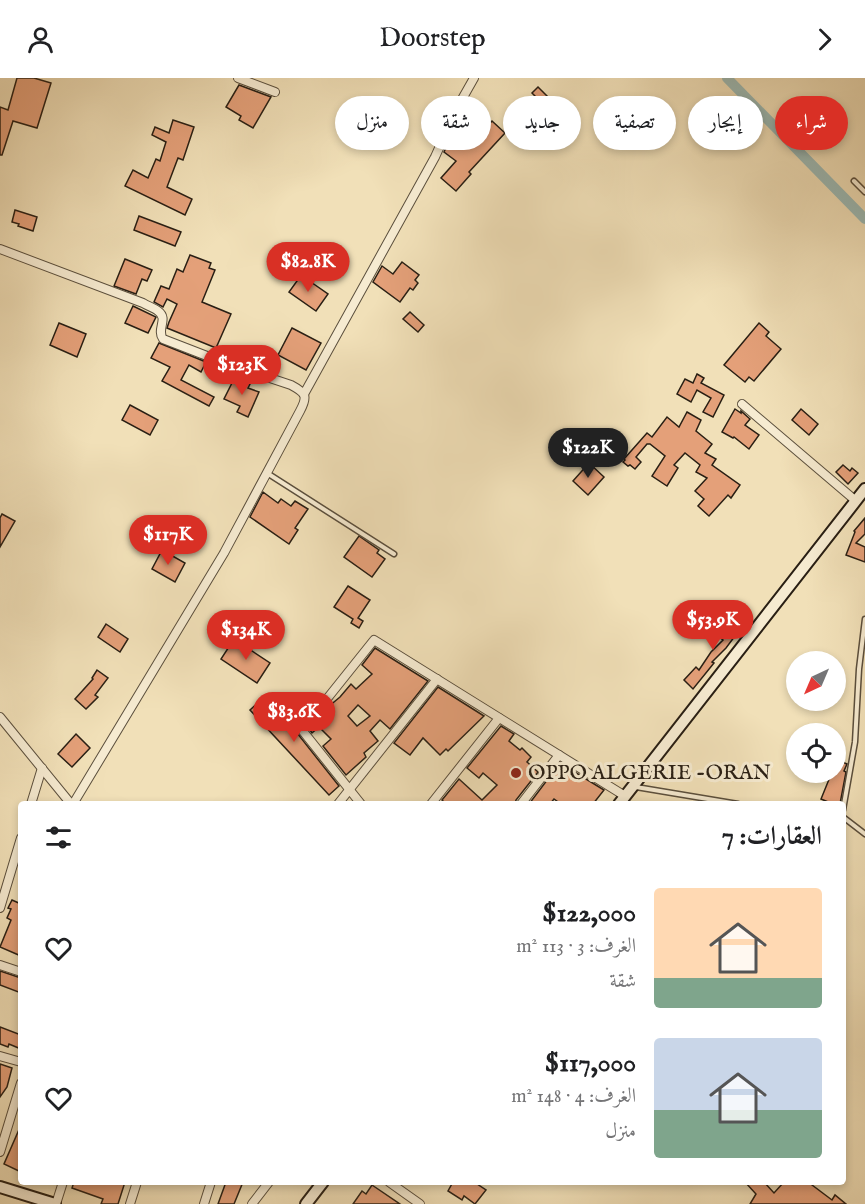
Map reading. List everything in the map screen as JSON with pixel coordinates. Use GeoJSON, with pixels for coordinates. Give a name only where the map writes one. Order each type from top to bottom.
{"type":"FeatureCollection","features":[{"type":"Feature","properties":{"kind":"main road"},"geometry":{"type":"LineString","coordinates":[[622,800],[860,502],[865,489]]}},
{"type":"Feature","properties":{"kind":"main road"},"geometry":{"type":"LineString","coordinates":[[306,1204],[321,1185]]}},
{"type":"Feature","properties":{"kind":"main road"},"geometry":{"type":"LineString","coordinates":[[0,1187],[56,1204]]}},
{"type":"Feature","properties":{"kind":"street"},"geometry":{"type":"LineString","coordinates":[[238,78],[275,92]]}},
{"type":"Feature","properties":{"kind":"street"},"geometry":{"type":"LineString","coordinates":[[74,801],[224,552],[300,411],[305,399],[304,394],[435,157],[457,108],[474,78]]}},
{"type":"Feature","properties":{"kind":"street"},"geometry":{"type":"LineString","coordinates":[[0,249],[143,303],[161,315],[163,320],[160,336],[163,339],[291,385],[304,394]]}},
{"type":"Feature","properties":{"kind":"street"},"geometry":{"type":"LineString","coordinates":[[742,405],[860,502]]}},
{"type":"Feature","properties":{"kind":"street"},"geometry":{"type":"LineString","coordinates":[[359,801],[302,730],[374,640],[559,755],[622,800]]}},
{"type":"Feature","properties":{"kind":"street"},"geometry":{"type":"LineString","coordinates":[[340,801],[437,679]]}},
{"type":"Feature","properties":{"kind":"street"},"geometry":{"type":"LineString","coordinates":[[0,717],[70,801]]}},
{"type":"Feature","properties":{"kind":"street"},"geometry":{"type":"LineString","coordinates":[[433,801],[499,718]]}},
{"type":"Feature","properties":{"kind":"street"},"geometry":{"type":"LineString","coordinates":[[523,801],[559,755]]}},
{"type":"Feature","properties":{"kind":"street"},"geometry":{"type":"LineString","coordinates":[[32,801],[42,768]]}},
{"type":"Feature","properties":{"kind":"street"},"geometry":{"type":"LineString","coordinates":[[0,908],[18,848]]}},
{"type":"Feature","properties":{"kind":"street"},"geometry":{"type":"LineString","coordinates":[[0,965],[18,971]]}},
{"type":"Feature","properties":{"kind":"street"},"geometry":{"type":"LineString","coordinates":[[0,1056],[18,1061]]}},
{"type":"Feature","properties":{"kind":"street"},"geometry":{"type":"LineString","coordinates":[[0,1152],[18,1093]]}},
{"type":"Feature","properties":{"kind":"street"},"geometry":{"type":"LineString","coordinates":[[56,1204],[62,1185]]}},
{"type":"Feature","properties":{"kind":"street"},"geometry":{"type":"LineString","coordinates":[[130,1204],[136,1185]]}},
{"type":"Feature","properties":{"kind":"street"},"geometry":{"type":"LineString","coordinates":[[204,1204],[210,1185]]}},
{"type":"Feature","properties":{"kind":"street"},"geometry":{"type":"LineString","coordinates":[[252,1204],[267,1185]]}},
{"type":"Feature","properties":{"kind":"street"},"geometry":{"type":"LineString","coordinates":[[393,1185],[420,1204]]}},
{"type":"Feature","properties":{"kind":"lane"},"geometry":{"type":"LineString","coordinates":[[854,181],[865,192]]}},
{"type":"Feature","properties":{"kind":"lane"},"geometry":{"type":"LineString","coordinates":[[267,473],[394,554]]}},
{"type":"Feature","properties":{"kind":"lane"},"geometry":{"type":"LineString","coordinates":[[845,801],[855,742],[859,669],[865,619]]}},
{"type":"Feature","properties":{"kind":"lane"},"geometry":{"type":"LineString","coordinates":[[633,786],[720,801]]}},
{"type":"Feature","properties":{"kind":"lane"},"geometry":{"type":"LineString","coordinates":[[846,819],[865,834]]}},
{"type":"Feature","properties":{"kind":"building"},"geometry":{"type":"Polygon","coordinates":[[[17,78],[34,78],[51,83],[37,128],[13,121],[2,155],[0,155],[0,107],[8,110],[17,78]]]}},
{"type":"Feature","properties":{"kind":"building"},"geometry":{"type":"Polygon","coordinates":[[[239,85],[271,97],[253,128],[239,120],[241,116],[226,107],[239,85]]]}},
{"type":"Feature","properties":{"kind":"building"},"geometry":{"type":"Polygon","coordinates":[[[538,87],[547,96],[535,96],[532,93],[538,87]]]}},
{"type":"Feature","properties":{"kind":"building"},"geometry":{"type":"Polygon","coordinates":[[[173,120],[194,127],[183,160],[178,158],[167,187],[192,199],[185,215],[125,186],[133,170],[148,178],[156,159],[160,161],[166,142],[152,135],[155,127],[169,133],[173,120]]]}},
{"type":"Feature","properties":{"kind":"building"},"geometry":{"type":"Polygon","coordinates":[[[492,121],[503,131],[503,135],[491,148],[492,121]]]}},
{"type":"Feature","properties":{"kind":"building"},"geometry":{"type":"Polygon","coordinates":[[[445,150],[489,150],[469,172],[471,174],[456,191],[441,178],[456,161],[444,152],[445,150]]]}},
{"type":"Feature","properties":{"kind":"building"},"geometry":{"type":"Polygon","coordinates":[[[15,210],[37,217],[33,231],[12,222],[15,210]]]}},
{"type":"Feature","properties":{"kind":"building"},"geometry":{"type":"Polygon","coordinates":[[[139,216],[181,232],[175,246],[134,230],[139,216]]]}},
{"type":"Feature","properties":{"kind":"building"},"geometry":{"type":"Polygon","coordinates":[[[190,255],[211,263],[209,268],[215,270],[202,302],[231,314],[216,348],[167,328],[177,304],[167,299],[163,307],[154,302],[161,286],[169,289],[177,269],[183,272],[190,255]]]}},
{"type":"Feature","properties":{"kind":"building"},"geometry":{"type":"Polygon","coordinates":[[[125,259],[152,270],[147,281],[142,279],[136,294],[114,286],[125,259]]]}},
{"type":"Feature","properties":{"kind":"building"},"geometry":{"type":"Polygon","coordinates":[[[402,262],[419,275],[415,280],[418,283],[413,290],[410,288],[400,302],[373,282],[382,266],[393,274],[402,262]]]}},
{"type":"Feature","properties":{"kind":"building"},"geometry":{"type":"Polygon","coordinates":[[[302,274],[328,294],[316,311],[289,292],[302,274]]]}},
{"type":"Feature","properties":{"kind":"building"},"geometry":{"type":"Polygon","coordinates":[[[133,306],[156,317],[148,333],[125,323],[133,306]]]}},
{"type":"Feature","properties":{"kind":"building"},"geometry":{"type":"Polygon","coordinates":[[[410,312],[424,325],[418,332],[403,319],[410,312]]]}},
{"type":"Feature","properties":{"kind":"building"},"geometry":{"type":"Polygon","coordinates":[[[59,323],[86,334],[77,357],[50,345],[59,323]]]}},
{"type":"Feature","properties":{"kind":"building"},"geometry":{"type":"Polygon","coordinates":[[[759,323],[769,332],[766,336],[781,349],[754,381],[749,377],[745,382],[724,365],[759,323]]]}},
{"type":"Feature","properties":{"kind":"building"},"geometry":{"type":"Polygon","coordinates":[[[292,328],[321,343],[306,370],[278,355],[292,328]]]}},
{"type":"Feature","properties":{"kind":"building"},"geometry":{"type":"Polygon","coordinates":[[[159,343],[206,362],[201,372],[189,365],[181,380],[214,397],[209,406],[162,381],[170,367],[151,358],[159,343]]]}},
{"type":"Feature","properties":{"kind":"building"},"geometry":{"type":"Polygon","coordinates":[[[697,374],[704,378],[701,383],[724,395],[713,417],[703,412],[711,398],[697,390],[691,402],[677,394],[685,379],[693,383],[697,374]]]}},
{"type":"Feature","properties":{"kind":"building"},"geometry":{"type":"Polygon","coordinates":[[[235,377],[250,384],[248,388],[259,392],[248,417],[237,412],[240,406],[224,399],[235,377]]]}},
{"type":"Feature","properties":{"kind":"building"},"geometry":{"type":"Polygon","coordinates":[[[130,405],[158,420],[150,435],[122,420],[130,405]]]}},
{"type":"Feature","properties":{"kind":"building"},"geometry":{"type":"Polygon","coordinates":[[[735,409],[750,419],[745,425],[759,435],[749,449],[734,437],[722,432],[735,409]]]}},
{"type":"Feature","properties":{"kind":"building"},"geometry":{"type":"Polygon","coordinates":[[[801,409],[818,424],[809,435],[792,420],[801,409]]]}},
{"type":"Feature","properties":{"kind":"building"},"geometry":{"type":"Polygon","coordinates":[[[687,412],[701,420],[696,431],[712,444],[705,453],[716,459],[712,465],[740,485],[731,498],[728,495],[709,516],[698,506],[704,499],[695,491],[707,478],[696,472],[700,465],[685,453],[674,465],[678,468],[667,486],[652,476],[665,456],[650,444],[647,444],[636,457],[641,462],[635,469],[623,462],[647,433],[652,437],[667,417],[679,427],[687,412]]]}},
{"type":"Feature","properties":{"kind":"building"},"geometry":{"type":"Polygon","coordinates":[[[589,463],[604,477],[588,495],[573,481],[589,463]]]}},
{"type":"Feature","properties":{"kind":"building"},"geometry":{"type":"Polygon","coordinates":[[[843,465],[850,471],[852,468],[858,473],[848,484],[836,472],[843,465]]]}},
{"type":"Feature","properties":{"kind":"building"},"geometry":{"type":"Polygon","coordinates":[[[263,492],[278,503],[281,499],[291,506],[295,501],[308,509],[295,528],[298,530],[289,544],[250,517],[263,492]]]}},
{"type":"Feature","properties":{"kind":"building"},"geometry":{"type":"Polygon","coordinates":[[[2,514],[15,521],[0,547],[0,518],[2,514]]]}},
{"type":"Feature","properties":{"kind":"building"},"geometry":{"type":"Polygon","coordinates":[[[865,518],[865,534],[856,543],[865,547],[865,562],[846,555],[854,531],[865,518]]]}},
{"type":"Feature","properties":{"kind":"building"},"geometry":{"type":"Polygon","coordinates":[[[359,536],[379,550],[377,553],[385,559],[372,577],[344,557],[359,536]]]}},
{"type":"Feature","properties":{"kind":"building"},"geometry":{"type":"Polygon","coordinates":[[[162,550],[185,563],[175,582],[152,569],[162,550]]]}},
{"type":"Feature","properties":{"kind":"building"},"geometry":{"type":"Polygon","coordinates":[[[348,586],[370,600],[358,618],[363,621],[359,628],[351,623],[353,619],[334,607],[348,586]]]}},
{"type":"Feature","properties":{"kind":"building"},"geometry":{"type":"Polygon","coordinates":[[[719,618],[738,632],[712,662],[714,663],[693,689],[684,680],[696,667],[699,670],[711,652],[723,640],[710,630],[719,618]]]}},
{"type":"Feature","properties":{"kind":"building"},"geometry":{"type":"Polygon","coordinates":[[[106,624],[128,639],[120,652],[98,637],[106,624]]]}},
{"type":"Feature","properties":{"kind":"building"},"geometry":{"type":"Polygon","coordinates":[[[234,639],[270,663],[257,683],[221,659],[234,639]]]}},
{"type":"Feature","properties":{"kind":"building"},"geometry":{"type":"Polygon","coordinates":[[[375,648],[428,681],[390,729],[380,720],[370,731],[378,741],[364,753],[366,757],[346,775],[323,746],[331,739],[319,727],[312,733],[310,730],[328,707],[351,684],[356,689],[372,674],[362,665],[375,648]],[[358,705],[348,716],[357,726],[370,716],[358,705]]]}},
{"type":"Feature","properties":{"kind":"building"},"geometry":{"type":"Polygon","coordinates":[[[97,670],[108,678],[95,695],[98,697],[86,709],[75,699],[93,679],[97,670]]]}},
{"type":"Feature","properties":{"kind":"building"},"geometry":{"type":"Polygon","coordinates":[[[438,687],[484,716],[448,751],[446,749],[440,755],[423,738],[410,755],[394,743],[438,687]]]}},
{"type":"Feature","properties":{"kind":"building"},"geometry":{"type":"Polygon","coordinates":[[[261,700],[271,711],[276,707],[288,720],[295,713],[302,720],[296,728],[297,733],[339,786],[329,795],[250,710],[261,700]]]}},
{"type":"Feature","properties":{"kind":"building"},"geometry":{"type":"Polygon","coordinates":[[[501,726],[514,734],[509,741],[520,750],[522,748],[531,757],[527,762],[538,772],[516,801],[443,801],[459,779],[482,800],[497,785],[483,773],[479,778],[467,768],[501,726]]]}},
{"type":"Feature","properties":{"kind":"building"},"geometry":{"type":"Polygon","coordinates":[[[76,734],[90,748],[72,767],[58,754],[76,734]]]}},
{"type":"Feature","properties":{"kind":"building"},"geometry":{"type":"Polygon","coordinates":[[[560,763],[604,790],[595,801],[557,801],[554,799],[552,801],[531,801],[560,763]]]}},
{"type":"Feature","properties":{"kind":"building"},"geometry":{"type":"Polygon","coordinates":[[[828,783],[844,783],[841,801],[821,799],[828,783]]]}},
{"type":"Feature","properties":{"kind":"building"},"geometry":{"type":"Polygon","coordinates":[[[12,900],[18,903],[18,955],[0,947],[11,920],[7,918],[11,909],[8,908],[12,900]]]}},
{"type":"Feature","properties":{"kind":"building"},"geometry":{"type":"Polygon","coordinates":[[[0,971],[18,977],[18,992],[0,985],[0,971]]]}},
{"type":"Feature","properties":{"kind":"building"},"geometry":{"type":"Polygon","coordinates":[[[0,1027],[18,1034],[18,1048],[9,1044],[8,1047],[0,1044],[0,1027]]]}},
{"type":"Feature","properties":{"kind":"building"},"geometry":{"type":"Polygon","coordinates":[[[0,1064],[12,1068],[7,1087],[0,1097],[0,1064]]]}},
{"type":"Feature","properties":{"kind":"building"},"geometry":{"type":"Polygon","coordinates":[[[18,1132],[18,1171],[4,1164],[18,1132]]]}},
{"type":"Feature","properties":{"kind":"building"},"geometry":{"type":"Polygon","coordinates":[[[73,1185],[124,1185],[118,1204],[101,1204],[103,1199],[72,1188],[73,1185]]]}},
{"type":"Feature","properties":{"kind":"building"},"geometry":{"type":"Polygon","coordinates":[[[225,1185],[242,1185],[234,1204],[218,1204],[225,1185]]]}},
{"type":"Feature","properties":{"kind":"building"},"geometry":{"type":"Polygon","coordinates":[[[372,1185],[400,1204],[353,1204],[362,1191],[366,1194],[372,1185]]]}},
{"type":"Feature","properties":{"kind":"building"},"geometry":{"type":"Polygon","coordinates":[[[451,1185],[478,1185],[486,1190],[475,1204],[464,1196],[462,1200],[448,1191],[451,1185]]]}},
{"type":"Feature","properties":{"kind":"building"},"geometry":{"type":"Polygon","coordinates":[[[748,1185],[767,1185],[774,1193],[781,1185],[812,1185],[832,1200],[835,1195],[846,1204],[750,1204],[756,1194],[748,1185]]]}},
{"type":"Feature","properties":{"kind":"waterway"},"geometry":{"type":"LineString","coordinates":[[727,78],[865,219]]}},
{"type":"Feature","properties":{"kind":"place","name":"OPPO ALGERIE -ORAN"},"geometry":{"type":"Point","coordinates":[516,773]}}]}
